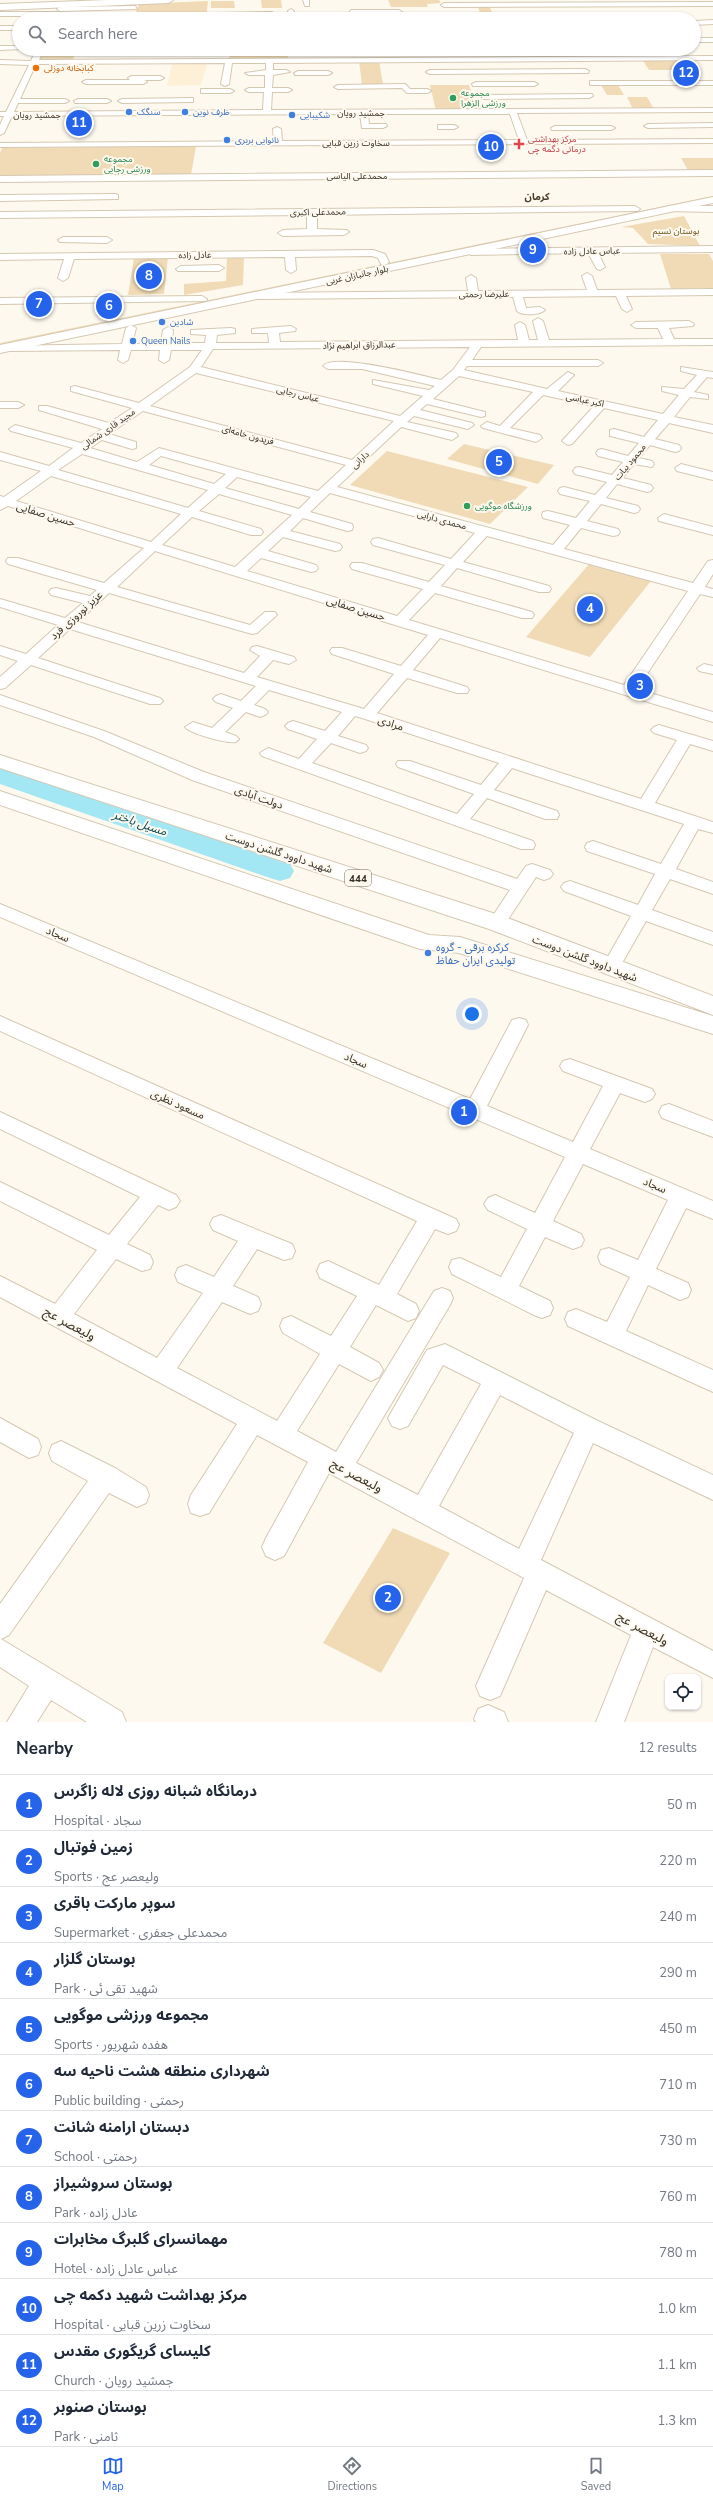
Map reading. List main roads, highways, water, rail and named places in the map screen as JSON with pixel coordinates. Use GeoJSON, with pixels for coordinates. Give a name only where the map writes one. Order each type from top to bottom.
{"type":"FeatureCollection","features":[{"type":"Feature","properties":{"kind":"main road"},"geometry":{"type":"LineString","coordinates":[[0,3],[54,0]]}},
{"type":"Feature","properties":{"kind":"main road"},"geometry":{"type":"LineString","coordinates":[[0,7],[59,12],[169,0]]}},
{"type":"Feature","properties":{"kind":"main road","name":"بلوار جانبازان غربی"},"geometry":{"type":"LineString","coordinates":[[2,346],[202,299],[713,193]]}},
{"type":"Feature","properties":{"kind":"main road","name":"بلوار جانبازان غربی"},"geometry":{"type":"LineString","coordinates":[[2,346],[471,252],[713,200]]}},
{"type":"Feature","properties":{"kind":"main road","name":"شهید داوود گلشن دوست"},"geometry":{"type":"LineString","coordinates":[[0,761],[497,923],[713,1006]]}},
{"type":"Feature","properties":{"kind":"main road","name":"شهید داوود گلشن دوست"},"geometry":{"type":"LineString","coordinates":[[0,798],[428,943],[460,945],[713,1025]]}},
{"type":"Feature","properties":{"kind":"main road"},"geometry":{"type":"LineString","coordinates":[[497,923],[713,992]]}},
{"type":"Feature","properties":{"kind":"main road"},"geometry":{"type":"LineString","coordinates":[[428,943],[451,954],[713,1038]]}},
{"type":"Feature","properties":{"kind":"waterway","name":"مسیل باختر"},"geometry":{"type":"LineString","coordinates":[[0,775],[280,871]]}},
{"type":"Feature","properties":{"kind":"place","name":"کبابخانه دوزلی"},"geometry":{"type":"Point","coordinates":[36,68]}},
{"type":"Feature","properties":{"kind":"place","name":"بوستان صنوبر"},"geometry":{"type":"Point","coordinates":[686,73]}},
{"type":"Feature","properties":{"kind":"place","name":"مجموعه ورزشی الزهرا"},"geometry":{"type":"Point","coordinates":[453,98]}},
{"type":"Feature","properties":{"kind":"place","name":"سنگک"},"geometry":{"type":"Point","coordinates":[129,112]}},
{"type":"Feature","properties":{"kind":"place","name":"ظرف نوین"},"geometry":{"type":"Point","coordinates":[185,112]}},
{"type":"Feature","properties":{"kind":"place","name":"شکیبایی"},"geometry":{"type":"Point","coordinates":[292,115]}},
{"type":"Feature","properties":{"kind":"place","name":"کلیسای گریگوری مقدس"},"geometry":{"type":"Point","coordinates":[79,123]}},
{"type":"Feature","properties":{"kind":"place","name":"نانوایی بربری"},"geometry":{"type":"Point","coordinates":[227,140]}},
{"type":"Feature","properties":{"kind":"place","name":"مرکز بهداشتی درمانی دگمه چی"},"geometry":{"type":"Point","coordinates":[519,144]}},
{"type":"Feature","properties":{"kind":"place","name":"مرکز بهداشت شهید دکمه چی"},"geometry":{"type":"Point","coordinates":[491,147]}},
{"type":"Feature","properties":{"kind":"place","name":"مجموعه ورزشی رجایی"},"geometry":{"type":"Point","coordinates":[96,164]}},
{"type":"Feature","properties":{"kind":"place","name":"مهمانسرای گلبرگ مخابرات"},"geometry":{"type":"Point","coordinates":[533,250]}},
{"type":"Feature","properties":{"kind":"place","name":"بوستان سروشیراز"},"geometry":{"type":"Point","coordinates":[149,276]}},
{"type":"Feature","properties":{"kind":"place","name":"دبستان ارامنه شانت"},"geometry":{"type":"Point","coordinates":[39,304]}},
{"type":"Feature","properties":{"kind":"place","name":"شهرداری منطقه هشت ناحیه سه"},"geometry":{"type":"Point","coordinates":[109,306]}},
{"type":"Feature","properties":{"kind":"place","name":"شادین"},"geometry":{"type":"Point","coordinates":[162,322]}},
{"type":"Feature","properties":{"kind":"place","name":"Queen Nails"},"geometry":{"type":"Point","coordinates":[133,341]}},
{"type":"Feature","properties":{"kind":"place","name":"مجموعه ورزشی موگویی"},"geometry":{"type":"Point","coordinates":[499,462]}},
{"type":"Feature","properties":{"kind":"place","name":"ورزشگاه موگویی"},"geometry":{"type":"Point","coordinates":[467,506]}},
{"type":"Feature","properties":{"kind":"place","name":"بوستان گلزار"},"geometry":{"type":"Point","coordinates":[590,609]}},
{"type":"Feature","properties":{"kind":"place","name":"سوپر مارکت باقری"},"geometry":{"type":"Point","coordinates":[640,686]}},
{"type":"Feature","properties":{"kind":"place","name":"کرکره برقی - گروه تولیدی ایران حفاظ"},"geometry":{"type":"Point","coordinates":[428,953]}},
{"type":"Feature","properties":{"kind":"place","name":"درمانگاه شبانه روزی لاله زاگرس"},"geometry":{"type":"Point","coordinates":[464,1112]}},
{"type":"Feature","properties":{"kind":"place","name":"زمین فوتبال"},"geometry":{"type":"Point","coordinates":[388,1598]}},
{"type":"Feature","properties":{"kind":"district","name":"کرمان"},"geometry":{"type":"Point","coordinates":[537,196]}},
{"type":"Feature","properties":{"kind":"park label","name":"بوستان نسیم"},"geometry":{"type":"Point","coordinates":[676,231]}}]}
